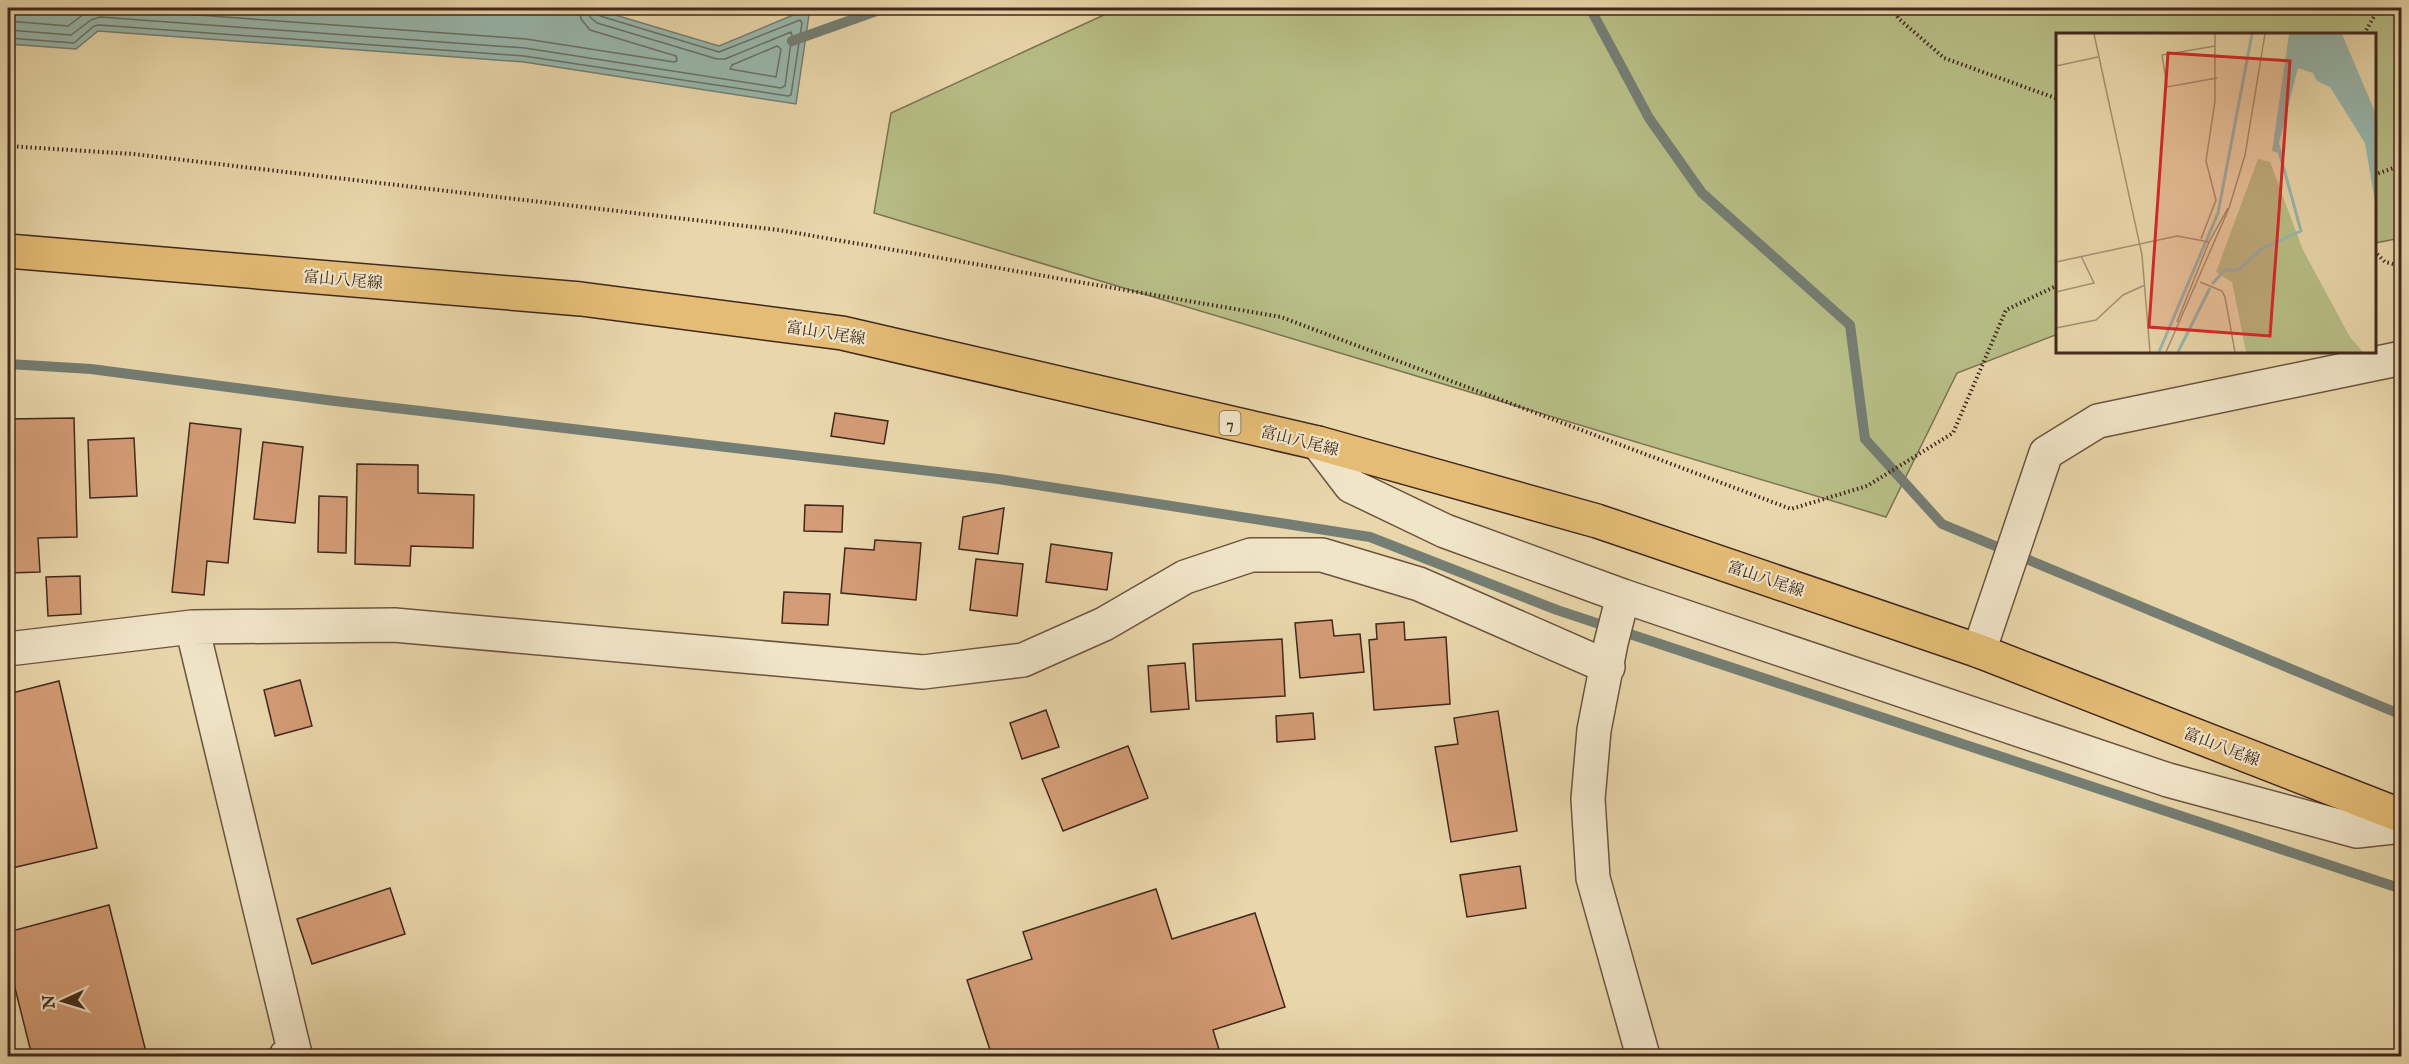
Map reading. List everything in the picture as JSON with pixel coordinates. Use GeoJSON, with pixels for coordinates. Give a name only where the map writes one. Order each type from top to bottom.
{"type":"FeatureCollection","features":[{"type":"Feature","properties":{"kind":"main road","name":"富山八尾線"},"geometry":{"type":"LineString","coordinates":[[8,251],[581,299],[842,333],[1318,443],[1597,521],[1978,651],[2402,816]]}},
{"type":"Feature","properties":{"kind":"street"},"geometry":{"type":"LineString","coordinates":[[1978,651],[2046,453],[2098,422],[2402,358]]}},
{"type":"Feature","properties":{"kind":"street"},"geometry":{"type":"LineString","coordinates":[[1318,443],[1351,486],[1445,531],[1615,631]]}},
{"type":"Feature","properties":{"kind":"street"},"geometry":{"type":"LineString","coordinates":[[8,649],[192,627],[394,626],[923,672],[1023,660],[1104,624],[1185,577],[1251,555],[1322,555],[1419,584],[1615,631],[2357,831],[2402,826]]}},
{"type":"Feature","properties":{"kind":"street"},"geometry":{"type":"LineString","coordinates":[[192,627],[295,1054],[286,1056]]}},
{"type":"Feature","properties":{"kind":"street"},"geometry":{"type":"LineString","coordinates":[[1615,631],[1594,730],[1588,799],[1593,878],[1643,1056]]}},
{"type":"Feature","properties":{"kind":"path"},"geometry":{"type":"LineString","coordinates":[[1894,8],[1898,18],[1944,58],[2056,98]]}},
{"type":"Feature","properties":{"kind":"path"},"geometry":{"type":"LineString","coordinates":[[2365,33],[2379,8]]}},
{"type":"Feature","properties":{"kind":"path"},"geometry":{"type":"LineString","coordinates":[[8,146],[133,154],[779,230],[1281,317],[1791,509],[1867,486],[1953,433],[2006,310],[2056,286]]}},
{"type":"Feature","properties":{"kind":"path"},"geometry":{"type":"LineString","coordinates":[[2376,174],[2402,165]]}},
{"type":"Feature","properties":{"kind":"path"},"geometry":{"type":"LineString","coordinates":[[2376,253],[2385,262],[2402,266]]}},
{"type":"Feature","properties":{"kind":"green space"},"geometry":{"type":"Polygon","coordinates":[[[1119,8],[2401,8],[2401,238],[2376,243],[2376,33],[2056,33],[2056,335],[1957,373],[1886,517],[874,213],[891,113],[1119,8]]]}},
{"type":"Feature","properties":{"kind":"water"},"geometry":{"type":"Polygon","coordinates":[[[8,8],[592,8],[719,46],[810,8],[796,104],[524,62],[98,31],[76,49],[8,44],[8,8]]]}},
{"type":"Feature","properties":{"kind":"building"},"geometry":{"type":"Polygon","coordinates":[[[835,413],[888,421],[884,444],[831,436],[835,413]]]}},
{"type":"Feature","properties":{"kind":"building"},"geometry":{"type":"Polygon","coordinates":[[[74,418],[77,537],[38,538],[40,572],[8,573],[8,419],[74,418]]]}},
{"type":"Feature","properties":{"kind":"building"},"geometry":{"type":"Polygon","coordinates":[[[190,423],[241,429],[228,563],[207,561],[204,595],[172,592],[190,423]]]}},
{"type":"Feature","properties":{"kind":"building"},"geometry":{"type":"Polygon","coordinates":[[[134,438],[137,496],[90,498],[88,440],[134,438]]]}},
{"type":"Feature","properties":{"kind":"building"},"geometry":{"type":"Polygon","coordinates":[[[263,442],[303,447],[295,523],[254,519],[263,442]]]}},
{"type":"Feature","properties":{"kind":"building"},"geometry":{"type":"Polygon","coordinates":[[[357,464],[418,465],[418,493],[474,495],[473,548],[411,546],[410,566],[355,564],[357,464]]]}},
{"type":"Feature","properties":{"kind":"building"},"geometry":{"type":"Polygon","coordinates":[[[319,496],[347,497],[346,553],[318,552],[319,496]]]}},
{"type":"Feature","properties":{"kind":"building"},"geometry":{"type":"Polygon","coordinates":[[[805,505],[843,506],[842,532],[804,531],[805,505]]]}},
{"type":"Feature","properties":{"kind":"building"},"geometry":{"type":"Polygon","coordinates":[[[1004,508],[998,554],[959,549],[963,517],[1004,508]]]}},
{"type":"Feature","properties":{"kind":"building"},"geometry":{"type":"Polygon","coordinates":[[[875,540],[921,543],[916,600],[841,593],[845,548],[874,550],[875,540]]]}},
{"type":"Feature","properties":{"kind":"building"},"geometry":{"type":"Polygon","coordinates":[[[1051,544],[1112,553],[1107,590],[1046,582],[1051,544]]]}},
{"type":"Feature","properties":{"kind":"building"},"geometry":{"type":"Polygon","coordinates":[[[976,559],[1023,564],[1017,616],[970,610],[976,559]]]}},
{"type":"Feature","properties":{"kind":"building"},"geometry":{"type":"Polygon","coordinates":[[[80,576],[81,614],[48,616],[46,577],[80,576]]]}},
{"type":"Feature","properties":{"kind":"building"},"geometry":{"type":"Polygon","coordinates":[[[784,592],[830,594],[828,625],[782,623],[784,592]]]}},
{"type":"Feature","properties":{"kind":"building"},"geometry":{"type":"Polygon","coordinates":[[[1332,620],[1334,636],[1360,634],[1364,672],[1300,678],[1295,623],[1332,620]]]}},
{"type":"Feature","properties":{"kind":"building"},"geometry":{"type":"Polygon","coordinates":[[[1404,622],[1405,640],[1446,637],[1450,704],[1374,710],[1369,640],[1377,639],[1376,624],[1404,622]]]}},
{"type":"Feature","properties":{"kind":"building"},"geometry":{"type":"Polygon","coordinates":[[[1282,639],[1285,696],[1196,701],[1193,644],[1282,639]]]}},
{"type":"Feature","properties":{"kind":"building"},"geometry":{"type":"Polygon","coordinates":[[[1185,663],[1189,709],[1151,712],[1148,666],[1185,663]]]}},
{"type":"Feature","properties":{"kind":"building"},"geometry":{"type":"Polygon","coordinates":[[[300,680],[312,726],[275,736],[264,690],[300,680]]]}},
{"type":"Feature","properties":{"kind":"building"},"geometry":{"type":"Polygon","coordinates":[[[59,681],[97,848],[8,869],[8,694],[59,681]]]}},
{"type":"Feature","properties":{"kind":"building"},"geometry":{"type":"Polygon","coordinates":[[[1046,710],[1059,747],[1022,759],[1010,723],[1046,710]]]}},
{"type":"Feature","properties":{"kind":"building"},"geometry":{"type":"Polygon","coordinates":[[[1498,711],[1517,831],[1451,842],[1435,747],[1458,744],[1454,718],[1498,711]]]}},
{"type":"Feature","properties":{"kind":"building"},"geometry":{"type":"Polygon","coordinates":[[[1313,713],[1315,739],[1277,742],[1276,716],[1313,713]]]}},
{"type":"Feature","properties":{"kind":"building"},"geometry":{"type":"Polygon","coordinates":[[[1128,746],[1148,798],[1063,831],[1042,779],[1128,746]]]}},
{"type":"Feature","properties":{"kind":"building"},"geometry":{"type":"Polygon","coordinates":[[[1520,866],[1526,908],[1467,917],[1460,875],[1520,866]]]}},
{"type":"Feature","properties":{"kind":"building"},"geometry":{"type":"Polygon","coordinates":[[[390,888],[405,934],[312,964],[297,919],[390,888]]]}},
{"type":"Feature","properties":{"kind":"building"},"geometry":{"type":"Polygon","coordinates":[[[1156,889],[1172,939],[1255,913],[1285,1007],[1213,1030],[1221,1056],[992,1056],[967,980],[1032,959],[1023,932],[1156,889]]]}},
{"type":"Feature","properties":{"kind":"building"},"geometry":{"type":"Polygon","coordinates":[[[109,905],[147,1056],[32,1056],[8,960],[8,932],[109,905]]]}},
{"type":"Feature","properties":{"kind":"waterway"},"geometry":{"type":"LineString","coordinates":[[792,41],[885,8]]}},
{"type":"Feature","properties":{"kind":"waterway"},"geometry":{"type":"LineString","coordinates":[[1590,8],[1649,118],[1702,193],[1850,325],[1865,439],[1942,524],[2402,715]]}},
{"type":"Feature","properties":{"kind":"waterway"},"geometry":{"type":"LineString","coordinates":[[8,364],[91,369],[335,401],[998,479],[1370,537],[1557,610],[2402,889]]}}]}
